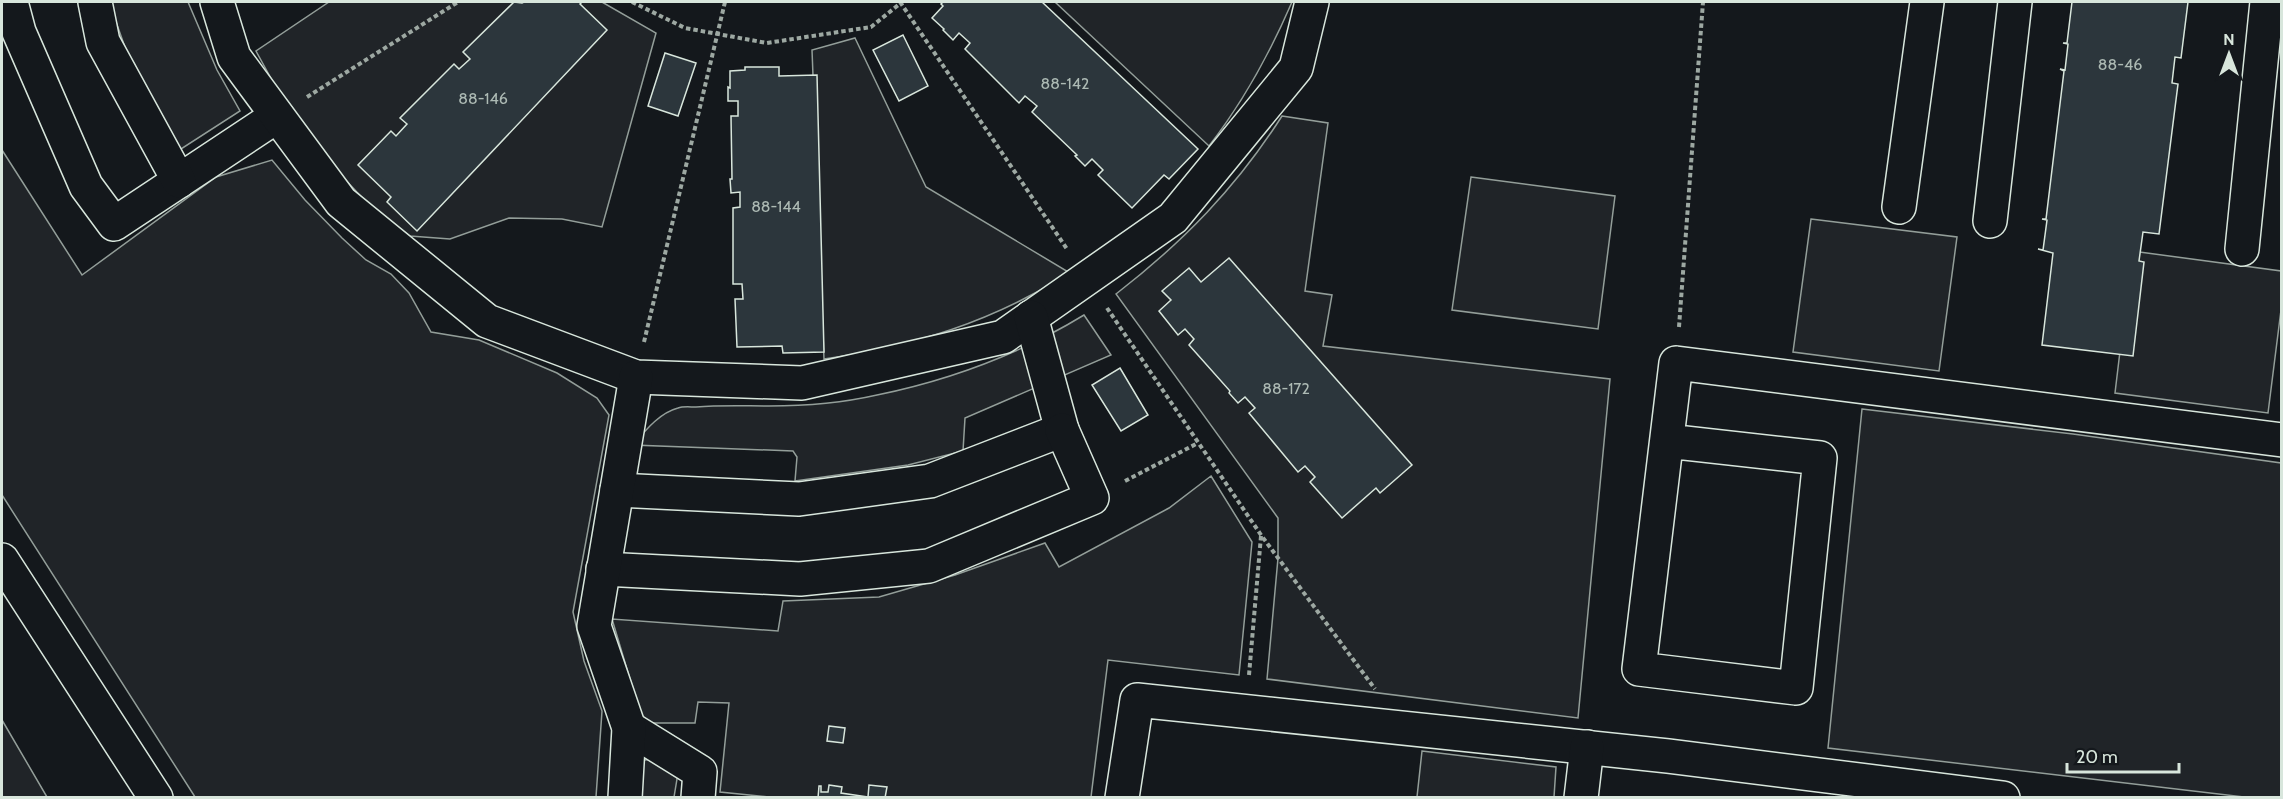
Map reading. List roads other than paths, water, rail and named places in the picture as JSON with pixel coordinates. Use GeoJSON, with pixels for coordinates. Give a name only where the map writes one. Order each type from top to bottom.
{"type":"FeatureCollection","features":[{"type":"Feature","properties":{"kind":"lane"},"geometry":{"type":"LineString","coordinates":[[11,2],[19,32],[86,186],[114,224],[277,116]]}},
{"type":"Feature","properties":{"kind":"lane"},"geometry":{"type":"LineString","coordinates":[[94,2],[103,42],[179,181]]}},
{"type":"Feature","properties":{"kind":"lane"},"geometry":{"type":"LineString","coordinates":[[217,2],[234,57],[341,202],[487,321],[636,377],[802,383],[1003,337],[1173,218],[1296,68],[1312,2]]}},
{"type":"Feature","properties":{"kind":"lane"},"geometry":{"type":"LineString","coordinates":[[1899,207],[1927,2]]}},
{"type":"Feature","properties":{"kind":"lane"},"geometry":{"type":"LineString","coordinates":[[1990,221],[2015,2]]}},
{"type":"Feature","properties":{"kind":"lane"},"geometry":{"type":"LineString","coordinates":[[2242,249],[2267,2]]}},
{"type":"Feature","properties":{"kind":"lane"},"geometry":{"type":"LineString","coordinates":[[603,569],[801,579],[929,566],[1092,498],[1062,430],[1031,317]]}},
{"type":"Feature","properties":{"kind":"lane"},"geometry":{"type":"LineString","coordinates":[[1667,441],[1820,458],[1796,688],[1639,669],[1676,363],[2282,440]]}},
{"type":"Feature","properties":{"kind":"lane"},"geometry":{"type":"LineString","coordinates":[[625,798],[629,728],[594,626],[636,377]]}},
{"type":"Feature","properties":{"kind":"lane"},"geometry":{"type":"LineString","coordinates":[[617,490],[799,499],[930,481],[1062,430]]}},
{"type":"Feature","properties":{"kind":"lane"},"geometry":{"type":"LineString","coordinates":[[2,560],[156,798]]}},
{"type":"Feature","properties":{"kind":"lane"},"geometry":{"type":"LineString","coordinates":[[1122,798],[1137,700],[1587,747],[2003,798]]}},
{"type":"Feature","properties":{"kind":"lane"},"geometry":{"type":"LineString","coordinates":[[629,728],[700,772],[698,798]]}},
{"type":"Feature","properties":{"kind":"lane"},"geometry":{"type":"LineString","coordinates":[[1581,798],[1587,747]]}}]}
